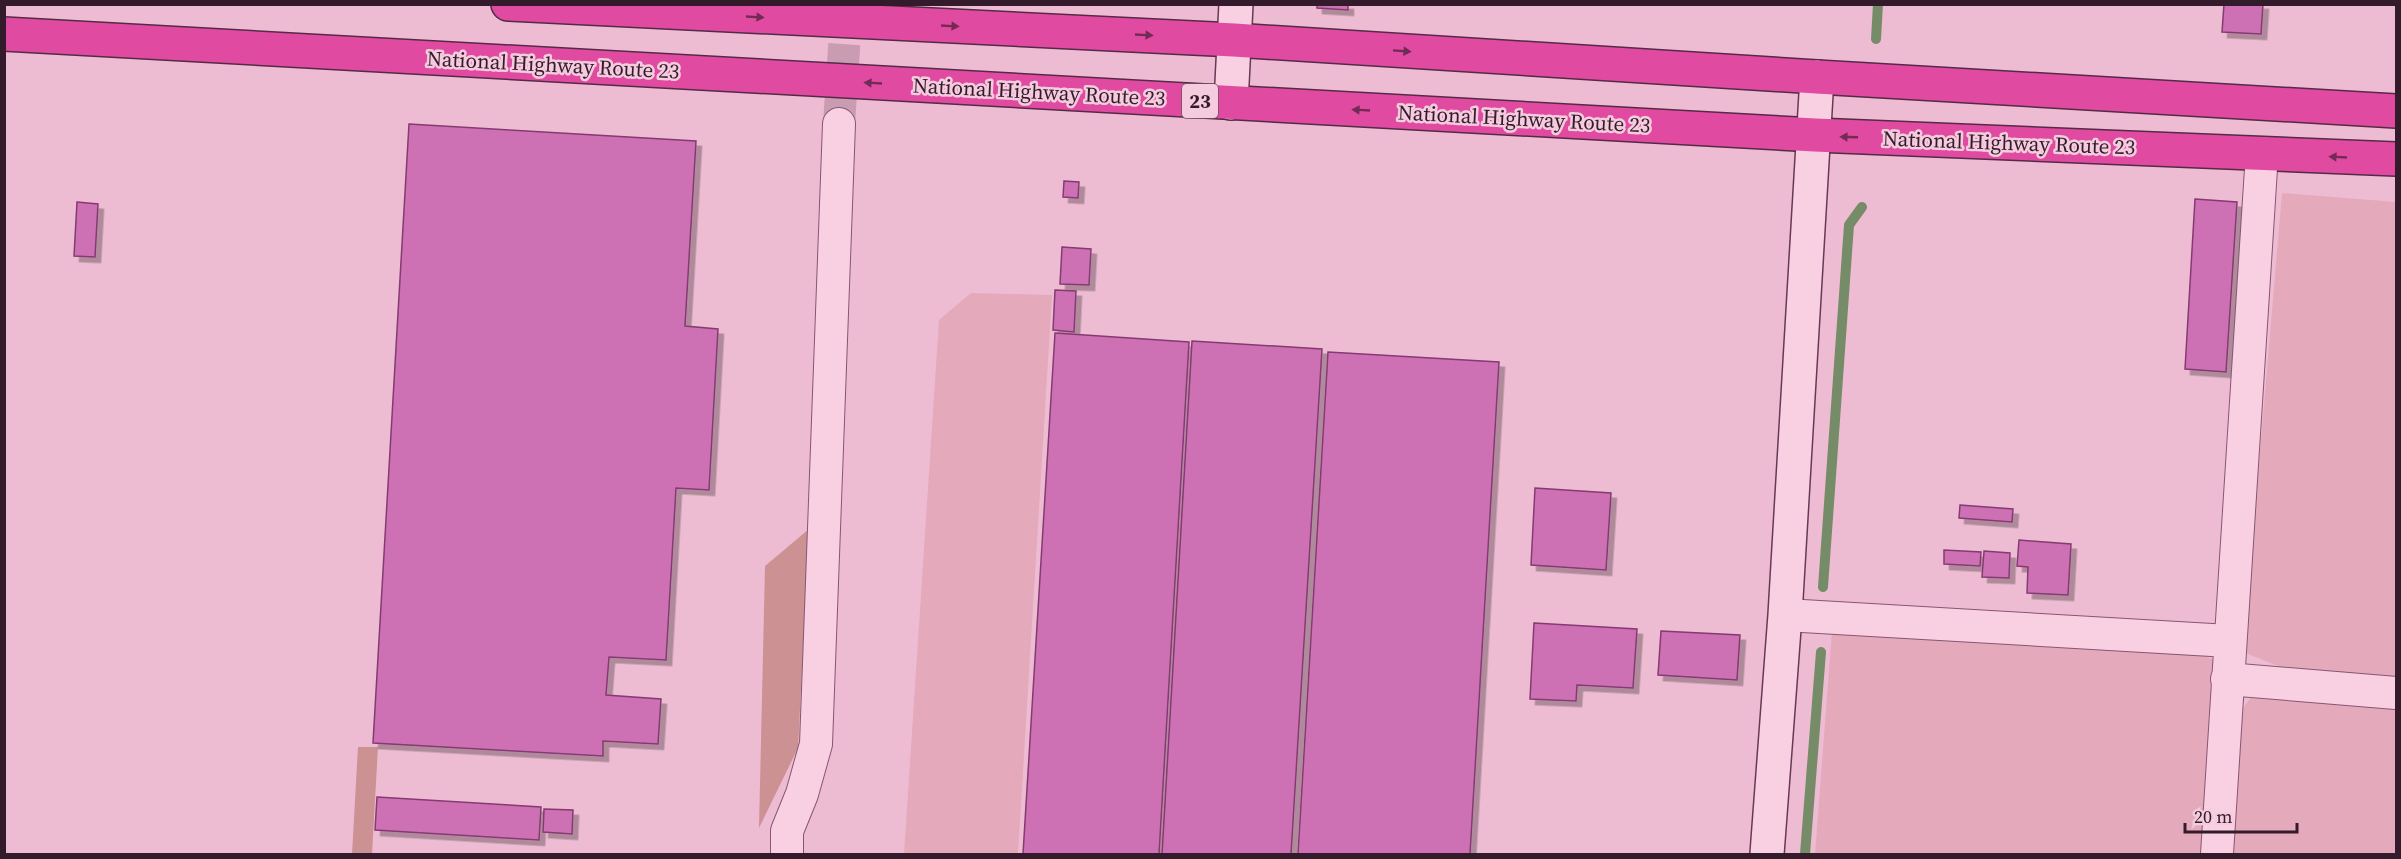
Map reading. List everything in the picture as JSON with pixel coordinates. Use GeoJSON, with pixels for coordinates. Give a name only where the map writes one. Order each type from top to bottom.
{"type":"FeatureCollection","features":[{"type":"Feature","properties":{"kind":"highway"},"geometry":{"type":"LineString","coordinates":[[508,4],[1234,40],[1817,78],[2397,111]]}},
{"type":"Feature","properties":{"kind":"highway","name":"National Highway Route 23"},"geometry":{"type":"LineString","coordinates":[[4,34],[1815,135],[2397,159]]}},
{"type":"Feature","properties":{"kind":"street"},"geometry":{"type":"LineString","coordinates":[[1231,103],[1236,4]]}},
{"type":"Feature","properties":{"kind":"street"},"geometry":{"type":"LineString","coordinates":[[1767,855],[1785,615],[1817,78]]}},
{"type":"Feature","properties":{"kind":"street"},"geometry":{"type":"LineString","coordinates":[[788,855],[787,831],[802,794],[816,744],[839,124]]}},
{"type":"Feature","properties":{"kind":"street"},"geometry":{"type":"LineString","coordinates":[[2217,855],[2262,153]]}},
{"type":"Feature","properties":{"kind":"street"},"geometry":{"type":"LineString","coordinates":[[1785,615],[2229,641]]}},
{"type":"Feature","properties":{"kind":"street"},"geometry":{"type":"LineString","coordinates":[[2227,679],[2397,693]]}},
{"type":"Feature","properties":{"kind":"shaded area"},"geometry":{"type":"Polygon","coordinates":[[[2282,193],[2396,202],[2396,682],[2293,672],[2243,652],[2282,193]]]}},
{"type":"Feature","properties":{"kind":"shaded area"},"geometry":{"type":"Polygon","coordinates":[[[971,293],[1052,295],[1018,854],[904,854],[939,320],[971,293]]]}},
{"type":"Feature","properties":{"kind":"shaded area"},"geometry":{"type":"Polygon","coordinates":[[[809,529],[798,748],[759,828],[765,566],[809,529]]]}},
{"type":"Feature","properties":{"kind":"shaded area"},"geometry":{"type":"Polygon","coordinates":[[[1832,631],[2185,651],[2217,660],[2205,854],[1815,854],[1832,631]]]}},
{"type":"Feature","properties":{"kind":"shaded area"},"geometry":{"type":"Polygon","coordinates":[[[2253,695],[2396,708],[2396,854],[2232,854],[2240,712],[2253,695]]]}},
{"type":"Feature","properties":{"kind":"shaded area"},"geometry":{"type":"Polygon","coordinates":[[[358,747],[378,747],[372,854],[352,854],[358,747]]]}},
{"type":"Feature","properties":{"kind":"building"},"geometry":{"type":"Polygon","coordinates":[[[1317,4],[1348,4],[1348,10],[1317,8],[1317,4]]]}},
{"type":"Feature","properties":{"kind":"building"},"geometry":{"type":"Polygon","coordinates":[[[2224,4],[2263,4],[2261,34],[2222,32],[2224,4]]]}},
{"type":"Feature","properties":{"kind":"building"},"geometry":{"type":"Polygon","coordinates":[[[409,124],[696,141],[685,326],[718,329],[709,490],[676,488],[666,660],[609,657],[606,695],[661,699],[658,744],[603,741],[603,756],[373,743],[409,124]]]}},
{"type":"Feature","properties":{"kind":"building"},"geometry":{"type":"Polygon","coordinates":[[[1064,181],[1079,182],[1078,198],[1063,197],[1064,181]]]}},
{"type":"Feature","properties":{"kind":"building"},"geometry":{"type":"Polygon","coordinates":[[[2195,199],[2237,202],[2226,372],[2185,369],[2195,199]]]}},
{"type":"Feature","properties":{"kind":"building"},"geometry":{"type":"Polygon","coordinates":[[[77,202],[98,204],[95,257],[74,256],[77,202]]]}},
{"type":"Feature","properties":{"kind":"building"},"geometry":{"type":"Polygon","coordinates":[[[1062,247],[1091,249],[1089,285],[1060,284],[1062,247]]]}},
{"type":"Feature","properties":{"kind":"building"},"geometry":{"type":"Polygon","coordinates":[[[1055,290],[1076,291],[1074,332],[1053,330],[1055,290]]]}},
{"type":"Feature","properties":{"kind":"building"},"geometry":{"type":"Polygon","coordinates":[[[1055,333],[1189,342],[1159,854],[1023,854],[1055,333]]]}},
{"type":"Feature","properties":{"kind":"building"},"geometry":{"type":"Polygon","coordinates":[[[1192,341],[1322,349],[1291,854],[1162,854],[1192,341]]]}},
{"type":"Feature","properties":{"kind":"building"},"geometry":{"type":"Polygon","coordinates":[[[1328,352],[1499,362],[1470,854],[1298,854],[1328,352]]]}},
{"type":"Feature","properties":{"kind":"building"},"geometry":{"type":"Polygon","coordinates":[[[1535,488],[1611,493],[1606,570],[1531,565],[1535,488]]]}},
{"type":"Feature","properties":{"kind":"building"},"geometry":{"type":"Polygon","coordinates":[[[1960,505],[2013,509],[2012,522],[1959,518],[1960,505]]]}},
{"type":"Feature","properties":{"kind":"building"},"geometry":{"type":"Polygon","coordinates":[[[2019,540],[2071,544],[2068,595],[2027,593],[2028,567],[2017,566],[2019,540]]]}},
{"type":"Feature","properties":{"kind":"building"},"geometry":{"type":"Polygon","coordinates":[[[1944,550],[1981,552],[1980,566],[1944,564],[1944,550]]]}},
{"type":"Feature","properties":{"kind":"building"},"geometry":{"type":"Polygon","coordinates":[[[1984,551],[2010,553],[2009,578],[1982,577],[1984,551]]]}},
{"type":"Feature","properties":{"kind":"building"},"geometry":{"type":"Polygon","coordinates":[[[1534,623],[1637,629],[1633,688],[1577,685],[1576,701],[1530,699],[1534,623]]]}},
{"type":"Feature","properties":{"kind":"building"},"geometry":{"type":"Polygon","coordinates":[[[1661,631],[1740,635],[1737,680],[1658,675],[1661,631]]]}},
{"type":"Feature","properties":{"kind":"building"},"geometry":{"type":"Polygon","coordinates":[[[377,797],[541,807],[539,840],[375,830],[377,797]]]}},
{"type":"Feature","properties":{"kind":"building"},"geometry":{"type":"Polygon","coordinates":[[[544,809],[573,810],[572,834],[543,832],[544,809]]]}},
{"type":"Feature","properties":{"kind":"waterway"},"geometry":{"type":"LineString","coordinates":[[1876,39],[1878,4]]}},
{"type":"Feature","properties":{"kind":"waterway"},"geometry":{"type":"LineString","coordinates":[[1823,587],[1849,225],[1862,207]]}},
{"type":"Feature","properties":{"kind":"waterway"},"geometry":{"type":"LineString","coordinates":[[1805,854],[1821,652]]}},
{"type":"Feature","properties":{"kind":"tunnel"},"geometry":{"type":"LineString","coordinates":[[839,124],[847,4]]}}]}
